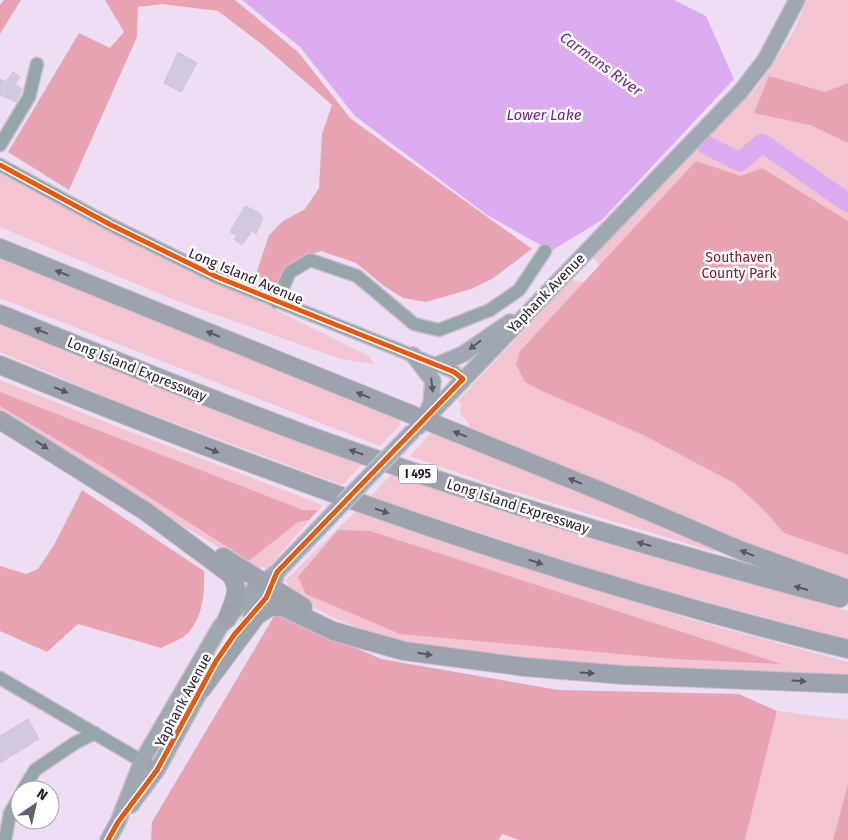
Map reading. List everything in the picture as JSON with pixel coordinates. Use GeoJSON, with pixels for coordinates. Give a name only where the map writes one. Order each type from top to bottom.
{"type":"FeatureCollection","features":[{"type":"Feature","properties":{"kind":"highway"},"geometry":{"type":"LineString","coordinates":[[0,248],[419,425],[749,554],[848,589]]}},
{"type":"Feature","properties":{"kind":"highway","name":"Long Island Expressway"},"geometry":{"type":"LineString","coordinates":[[0,314],[172,384],[307,435],[430,478],[589,528],[848,600]]}},
{"type":"Feature","properties":{"kind":"highway"},"geometry":{"type":"LineString","coordinates":[[0,366],[155,429],[407,520],[584,576],[848,649]]}},
{"type":"Feature","properties":{"kind":"highway"},"geometry":{"type":"LineString","coordinates":[[0,420],[145,511],[270,580],[320,617],[378,644]]}},
{"type":"Feature","properties":{"kind":"highway"},"geometry":{"type":"LineString","coordinates":[[145,511],[210,558],[234,578],[237,593],[227,619]]}},
{"type":"Feature","properties":{"kind":"highway"},"geometry":{"type":"LineString","coordinates":[[201,690],[247,626],[261,612],[270,607],[283,607],[332,631],[378,644],[442,657],[568,672],[848,684]]}},
{"type":"Feature","properties":{"kind":"main road","name":"Yaphank Avenue"},"geometry":{"type":"LineString","coordinates":[[108,840],[118,822],[142,762],[199,660],[227,619],[254,589],[270,580],[741,91],[765,60],[797,0]]}},
{"type":"Feature","properties":{"kind":"main road"},"geometry":{"type":"LineString","coordinates":[[437,365],[463,354],[530,309]]}},
{"type":"Feature","properties":{"kind":"main road"},"geometry":{"type":"LineString","coordinates":[[413,355],[433,381],[431,402],[419,425]]}},
{"type":"Feature","properties":{"kind":"main road","name":"Yaphank Avenue"},"geometry":{"type":"LineString","coordinates":[[118,822],[157,770],[225,647],[266,598],[270,580]]}},
{"type":"Feature","properties":{"kind":"street"},"geometry":{"type":"LineString","coordinates":[[0,145],[29,97],[37,64]]}},
{"type":"Feature","properties":{"kind":"street","name":"Long Island Avenue"},"geometry":{"type":"LineString","coordinates":[[0,166],[161,250],[276,302],[454,372],[463,379]]}},
{"type":"Feature","properties":{"kind":"street"},"geometry":{"type":"LineString","coordinates":[[276,302],[290,272],[310,260],[357,276],[414,324],[439,330],[490,310],[519,290],[546,250]]}},
{"type":"Feature","properties":{"kind":"street"},"geometry":{"type":"LineString","coordinates":[[0,678],[157,770]]}},
{"type":"Feature","properties":{"kind":"street"},"geometry":{"type":"LineString","coordinates":[[29,780],[35,770],[75,743],[95,733]]}},
{"type":"Feature","properties":{"kind":"street"},"geometry":{"type":"LineString","coordinates":[[5,840],[10,813]]}},
{"type":"Feature","properties":{"kind":"green space"},"geometry":{"type":"Polygon","coordinates":[[[4,0],[21,0],[0,34],[0,5],[4,0]]]}},
{"type":"Feature","properties":{"kind":"green space"},"geometry":{"type":"Polygon","coordinates":[[[105,0],[235,0],[298,52],[351,119],[532,249],[492,279],[471,289],[426,302],[403,298],[384,286],[356,263],[321,251],[296,260],[276,287],[256,274],[269,235],[283,221],[305,209],[319,188],[322,134],[332,105],[264,46],[218,11],[162,4],[138,7],[137,37],[69,190],[8,152],[79,33],[110,48],[124,32],[105,0]]]}},
{"type":"Feature","properties":{"kind":"green space","name":"Southaven County Park"},"geometry":{"type":"Polygon","coordinates":[[[807,0],[848,0],[848,489],[746,452],[592,256],[758,86],[793,33],[807,0]]]}},
{"type":"Feature","properties":{"kind":"green space"},"geometry":{"type":"Polygon","coordinates":[[[769,76],[825,92],[848,83],[848,143],[810,125],[754,113],[769,76]]]}},
{"type":"Feature","properties":{"kind":"green space","name":"Southaven County Park"},"geometry":{"type":"Polygon","coordinates":[[[696,161],[741,176],[762,168],[848,221],[848,555],[784,533],[762,508],[734,483],[643,435],[525,382],[516,364],[520,351],[696,161]]]}},
{"type":"Feature","properties":{"kind":"green space"},"geometry":{"type":"Polygon","coordinates":[[[0,174],[369,356],[374,364],[341,359],[177,301],[0,227],[0,174]]]}},
{"type":"Feature","properties":{"kind":"green space"},"geometry":{"type":"Polygon","coordinates":[[[0,255],[396,415],[400,421],[399,426],[380,446],[0,298],[0,255]]]}},
{"type":"Feature","properties":{"kind":"green space"},"geometry":{"type":"Polygon","coordinates":[[[571,280],[584,282],[520,351],[525,382],[643,435],[734,483],[762,508],[784,533],[848,555],[848,580],[756,546],[469,427],[469,424],[460,413],[461,403],[458,401],[571,280]]]}},
{"type":"Feature","properties":{"kind":"green space"},"geometry":{"type":"Polygon","coordinates":[[[0,324],[124,374],[362,464],[342,485],[116,401],[0,352],[0,324]]]}},
{"type":"Feature","properties":{"kind":"green space"},"geometry":{"type":"Polygon","coordinates":[[[0,380],[323,505],[267,569],[264,567],[256,569],[159,512],[0,412],[0,380]]]}},
{"type":"Feature","properties":{"kind":"green space"},"geometry":{"type":"Polygon","coordinates":[[[0,392],[303,510],[318,510],[309,520],[298,522],[249,561],[101,466],[0,406],[0,392]]]}},
{"type":"Feature","properties":{"kind":"green space"},"geometry":{"type":"Polygon","coordinates":[[[435,432],[717,545],[715,552],[496,486],[410,456],[430,434],[435,432]]]}},
{"type":"Feature","properties":{"kind":"green space"},"geometry":{"type":"Polygon","coordinates":[[[392,474],[474,503],[628,550],[848,611],[848,640],[617,577],[370,497],[392,474]]]}},
{"type":"Feature","properties":{"kind":"green space"},"geometry":{"type":"Polygon","coordinates":[[[82,490],[204,571],[204,587],[200,611],[194,626],[183,637],[161,648],[78,624],[47,652],[0,631],[0,566],[26,574],[38,569],[54,545],[82,490]]]}},
{"type":"Feature","properties":{"kind":"green space"},"geometry":{"type":"Polygon","coordinates":[[[355,512],[696,621],[848,662],[848,678],[646,668],[489,656],[398,640],[356,627],[318,610],[287,587],[288,583],[285,581],[355,512]]]}},
{"type":"Feature","properties":{"kind":"green space"},"geometry":{"type":"Polygon","coordinates":[[[338,530],[370,531],[781,664],[674,659],[400,634],[306,594],[298,577],[338,530]]]}},
{"type":"Feature","properties":{"kind":"green space"},"geometry":{"type":"Polygon","coordinates":[[[276,613],[381,659],[558,690],[739,694],[777,711],[745,840],[519,840],[502,834],[499,840],[151,840],[152,822],[276,613]]]}},
{"type":"Feature","properties":{"kind":"green space"},"geometry":{"type":"Polygon","coordinates":[[[777,711],[848,720],[848,784],[833,840],[745,840],[777,711]]]}},
{"type":"Feature","properties":{"kind":"green space"},"geometry":{"type":"Polygon","coordinates":[[[848,784],[848,840],[833,840],[848,784]]]}},
{"type":"Feature","properties":{"kind":"water","name":"Lower Lake"},"geometry":{"type":"Polygon","coordinates":[[[242,0],[674,0],[706,16],[734,79],[602,220],[551,251],[487,215],[355,116],[300,47],[242,0]]]}},
{"type":"Feature","properties":{"kind":"building"},"geometry":{"type":"Polygon","coordinates":[[[178,52],[197,63],[181,92],[164,83],[178,52]]]}},
{"type":"Feature","properties":{"kind":"building"},"geometry":{"type":"Polygon","coordinates":[[[13,72],[20,77],[15,84],[22,89],[16,102],[0,95],[0,79],[6,82],[13,72]]]}},
{"type":"Feature","properties":{"kind":"building"},"geometry":{"type":"Polygon","coordinates":[[[245,206],[258,212],[263,218],[256,234],[252,231],[242,245],[234,239],[237,236],[230,232],[245,206]]]}},
{"type":"Feature","properties":{"kind":"building"},"geometry":{"type":"Polygon","coordinates":[[[28,719],[39,739],[0,763],[0,736],[28,719]]]}},
{"type":"Feature","properties":{"kind":"waterway","name":"Carmans River"},"geometry":{"type":"LineString","coordinates":[[706,145],[740,162],[762,143],[848,203]]}},
{"type":"Feature","properties":{"kind":"cycle path"},"geometry":{"type":"LineString","coordinates":[[0,165],[111,225],[217,277],[454,372],[463,379],[277,572],[266,598],[234,635],[216,661],[157,770],[118,822],[108,840]]}}]}
